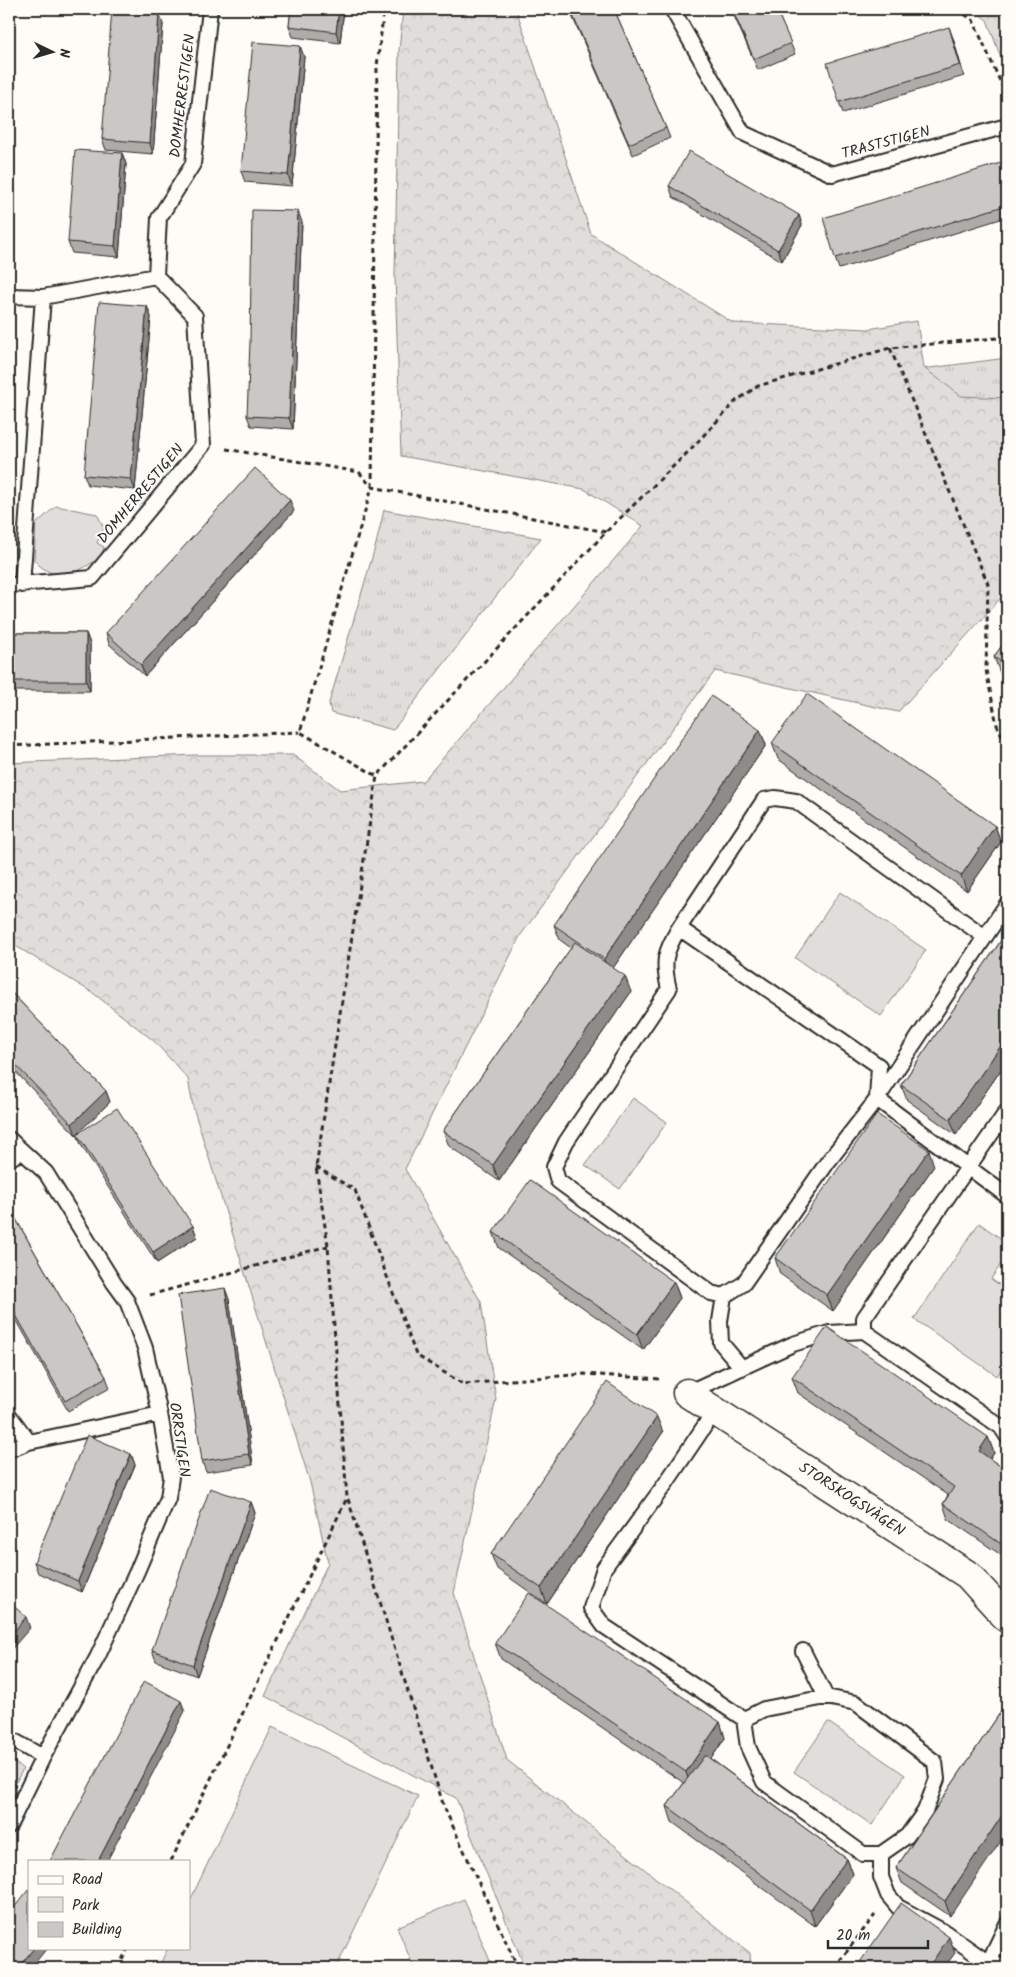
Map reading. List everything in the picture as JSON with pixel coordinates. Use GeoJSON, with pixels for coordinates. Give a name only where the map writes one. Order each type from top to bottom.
{"type":"FeatureCollection","features":[{"type":"Feature","properties":{"kind":"street","name":"STORSKOGSVÄGEN"},"geometry":{"type":"LineString","coordinates":[[687,1393],[968,1575],[1007,1618]]}},
{"type":"Feature","properties":{"kind":"lane","name":"DOMHERRESTIGEN"},"geometry":{"type":"LineString","coordinates":[[15,585],[92,578],[203,444],[195,316],[156,276],[159,218],[193,164],[210,9]]}},
{"type":"Feature","properties":{"kind":"lane","name":"TRASTSTIGEN"},"geometry":{"type":"LineString","coordinates":[[672,9],[743,133],[832,174],[1007,126]]}},
{"type":"Feature","properties":{"kind":"lane"},"geometry":{"type":"LineString","coordinates":[[9,296],[43,297],[156,276]]}},
{"type":"Feature","properties":{"kind":"lane"},"geometry":{"type":"LineString","coordinates":[[15,585],[43,297]]}},
{"type":"Feature","properties":{"kind":"lane"},"geometry":{"type":"LineString","coordinates":[[985,937],[796,801],[775,798],[764,800],[667,948],[664,971],[669,989],[566,1142],[554,1167],[558,1181],[711,1293],[724,1296],[743,1284],[828,1163],[877,1099],[985,937],[1007,904]]}},
{"type":"Feature","properties":{"kind":"lane"},"geometry":{"type":"LineString","coordinates":[[679,928],[879,1066],[877,1099]]}},
{"type":"Feature","properties":{"kind":"lane"},"geometry":{"type":"LineString","coordinates":[[877,1099],[1007,1196]]}},
{"type":"Feature","properties":{"kind":"lane"},"geometry":{"type":"LineString","coordinates":[[864,1331],[864,1318],[1007,1111]]}},
{"type":"Feature","properties":{"kind":"lane","name":"ORRSTIGEN"},"geometry":{"type":"LineString","coordinates":[[9,1139],[46,1173],[114,1284],[127,1301],[145,1348],[160,1414],[171,1477],[168,1498],[98,1656],[43,1757],[9,1826]]}},
{"type":"Feature","properties":{"kind":"lane"},"geometry":{"type":"LineString","coordinates":[[9,1160],[22,1151]]}},
{"type":"Feature","properties":{"kind":"lane"},"geometry":{"type":"LineString","coordinates":[[724,1296],[720,1320],[721,1343],[742,1368]]}},
{"type":"Feature","properties":{"kind":"lane"},"geometry":{"type":"LineString","coordinates":[[687,1393],[793,1344],[829,1334],[864,1331],[1005,1427]]}},
{"type":"Feature","properties":{"kind":"lane"},"geometry":{"type":"LineString","coordinates":[[714,1412],[666,1483],[604,1568],[591,1608],[604,1626],[744,1719],[748,1748],[764,1782],[863,1854],[881,1854],[907,1836],[924,1811],[937,1779],[935,1762],[856,1703],[826,1697],[764,1710],[744,1719]]}},
{"type":"Feature","properties":{"kind":"lane"},"geometry":{"type":"LineString","coordinates":[[9,1450],[29,1442],[160,1414]]}},
{"type":"Feature","properties":{"kind":"lane"},"geometry":{"type":"LineString","coordinates":[[9,1415],[29,1442]]}},
{"type":"Feature","properties":{"kind":"lane"},"geometry":{"type":"LineString","coordinates":[[803,1651],[826,1697]]}},
{"type":"Feature","properties":{"kind":"lane"},"geometry":{"type":"LineString","coordinates":[[9,1738],[43,1757]]}},
{"type":"Feature","properties":{"kind":"lane"},"geometry":{"type":"LineString","coordinates":[[881,1854],[882,1877],[890,1898],[898,1907],[946,1933],[988,1966],[1007,1966]]}},
{"type":"Feature","properties":{"kind":"lane"},"geometry":{"type":"LineString","coordinates":[[988,1966],[1007,1924]]}},
{"type":"Feature","properties":{"kind":"path"},"geometry":{"type":"LineString","coordinates":[[300,732],[372,487],[377,66],[384,9]]}},
{"type":"Feature","properties":{"kind":"path"},"geometry":{"type":"LineString","coordinates":[[958,9],[973,20],[1007,97]]}},
{"type":"Feature","properties":{"kind":"path"},"geometry":{"type":"LineString","coordinates":[[518,1968],[444,1807],[347,1498],[328,1246],[316,1166],[377,776],[606,532],[688,452],[736,401],[758,386],[890,348],[1007,337]]}},
{"type":"Feature","properties":{"kind":"path"},"geometry":{"type":"LineString","coordinates":[[890,348],[988,584],[986,670],[997,725],[1007,746]]}},
{"type":"Feature","properties":{"kind":"path"},"geometry":{"type":"LineString","coordinates":[[203,444],[359,472],[372,487],[606,532]]}},
{"type":"Feature","properties":{"kind":"path"},"geometry":{"type":"LineString","coordinates":[[9,746],[300,732],[377,776]]}},
{"type":"Feature","properties":{"kind":"path"},"geometry":{"type":"LineString","coordinates":[[316,1166],[355,1190],[416,1355],[463,1384],[584,1374],[674,1380],[687,1393]]}},
{"type":"Feature","properties":{"kind":"path"},"geometry":{"type":"LineString","coordinates":[[127,1301],[328,1246]]}},
{"type":"Feature","properties":{"kind":"path"},"geometry":{"type":"LineString","coordinates":[[171,1860],[347,1498]]}},
{"type":"Feature","properties":{"kind":"path"},"geometry":{"type":"LineString","coordinates":[[834,1968],[867,1924],[890,1898]]}},
{"type":"Feature","properties":{"kind":"path"},"geometry":{"type":"LineString","coordinates":[[118,1968],[127,1950]]}},
{"type":"Feature","properties":{"kind":"green space"},"geometry":{"type":"Polygon","coordinates":[[[403,9],[516,9],[591,234],[733,323],[868,329],[917,321],[924,368],[961,396],[1007,398],[1007,591],[898,712],[715,671],[520,936],[405,1169],[481,1302],[496,1399],[454,1593],[507,1760],[750,1953],[751,1968],[525,1968],[456,1798],[265,1696],[328,1563],[310,1482],[193,1107],[188,1079],[154,1041],[93,993],[9,942],[9,763],[196,755],[293,755],[340,790],[423,781],[643,526],[584,489],[401,456],[395,276],[399,51],[403,9]]]}},
{"type":"Feature","properties":{"kind":"green space"},"geometry":{"type":"Polygon","coordinates":[[[972,9],[1007,9],[1007,74],[987,20],[972,9]]]}},
{"type":"Feature","properties":{"kind":"green space"},"geometry":{"type":"Polygon","coordinates":[[[1007,358],[1007,398],[961,397],[922,369],[1007,358]]]}},
{"type":"Feature","properties":{"kind":"green space"},"geometry":{"type":"Polygon","coordinates":[[[56,506],[97,514],[104,528],[97,543],[104,547],[101,557],[68,574],[51,573],[34,560],[36,524],[56,506]]]}},
{"type":"Feature","properties":{"kind":"green space"},"geometry":{"type":"Polygon","coordinates":[[[384,510],[541,538],[393,730],[331,713],[329,703],[376,544],[384,510]]]}},
{"type":"Feature","properties":{"kind":"green space"},"geometry":{"type":"Polygon","coordinates":[[[840,892],[926,950],[881,1016],[795,958],[840,892]]]}},
{"type":"Feature","properties":{"kind":"green space"},"geometry":{"type":"Polygon","coordinates":[[[633,1098],[667,1122],[620,1189],[585,1165],[633,1098]]]}},
{"type":"Feature","properties":{"kind":"green space"},"geometry":{"type":"Polygon","coordinates":[[[979,1223],[1007,1243],[1007,1255],[991,1279],[1007,1290],[1007,1360],[997,1376],[914,1319],[979,1223]]]}},
{"type":"Feature","properties":{"kind":"green space"},"geometry":{"type":"Polygon","coordinates":[[[828,1722],[905,1775],[872,1825],[794,1772],[828,1722]]]}},
{"type":"Feature","properties":{"kind":"green space"},"geometry":{"type":"Polygon","coordinates":[[[272,1727],[418,1796],[336,1968],[158,1968],[167,1950],[190,1950],[190,1901],[272,1727]]]}},
{"type":"Feature","properties":{"kind":"green space"},"geometry":{"type":"Polygon","coordinates":[[[9,1758],[23,1769],[9,1796],[9,1758]]]}},
{"type":"Feature","properties":{"kind":"green space"},"geometry":{"type":"Polygon","coordinates":[[[464,1899],[493,1968],[414,1968],[397,1927],[464,1899]]]}},
{"type":"Feature","properties":{"kind":"building"},"geometry":{"type":"Polygon","coordinates":[[[112,9],[159,13],[150,143],[102,139],[112,9]]]}},
{"type":"Feature","properties":{"kind":"building"},"geometry":{"type":"Polygon","coordinates":[[[291,9],[339,9],[336,32],[289,26],[291,9]]]}},
{"type":"Feature","properties":{"kind":"building"},"geometry":{"type":"Polygon","coordinates":[[[570,9],[614,9],[666,128],[629,144],[570,9]]]}},
{"type":"Feature","properties":{"kind":"building"},"geometry":{"type":"Polygon","coordinates":[[[732,9],[776,9],[791,43],[754,59],[732,9]]]}},
{"type":"Feature","properties":{"kind":"building"},"geometry":{"type":"Polygon","coordinates":[[[949,27],[960,65],[839,102],[827,63],[949,27]]]}},
{"type":"Feature","properties":{"kind":"building"},"geometry":{"type":"Polygon","coordinates":[[[253,42],[300,46],[288,175],[241,171],[253,42]]]}},
{"type":"Feature","properties":{"kind":"building"},"geometry":{"type":"Polygon","coordinates":[[[75,150],[122,153],[115,246],[68,242],[75,150]]]}},
{"type":"Feature","properties":{"kind":"building"},"geometry":{"type":"Polygon","coordinates":[[[689,151],[799,215],[778,250],[669,186],[689,151]]]}},
{"type":"Feature","properties":{"kind":"building"},"geometry":{"type":"Polygon","coordinates":[[[1007,161],[1007,205],[835,258],[823,218],[1007,161]]]}},
{"type":"Feature","properties":{"kind":"building"},"geometry":{"type":"Polygon","coordinates":[[[252,210],[298,211],[289,418],[247,416],[252,210]]]}},
{"type":"Feature","properties":{"kind":"building"},"geometry":{"type":"Polygon","coordinates":[[[99,302],[147,306],[131,479],[84,475],[99,302]]]}},
{"type":"Feature","properties":{"kind":"building"},"geometry":{"type":"Polygon","coordinates":[[[255,468],[290,500],[141,665],[106,633],[255,468]]]}},
{"type":"Feature","properties":{"kind":"building"},"geometry":{"type":"Polygon","coordinates":[[[9,633],[86,633],[86,681],[9,681],[9,633]]]}},
{"type":"Feature","properties":{"kind":"building"},"geometry":{"type":"Polygon","coordinates":[[[1007,638],[1007,666],[994,657],[1007,638]]]}},
{"type":"Feature","properties":{"kind":"building"},"geometry":{"type":"Polygon","coordinates":[[[807,694],[995,826],[961,876],[772,743],[807,694]]]}},
{"type":"Feature","properties":{"kind":"building"},"geometry":{"type":"Polygon","coordinates":[[[711,696],[760,730],[604,959],[554,925],[711,696]]]}},
{"type":"Feature","properties":{"kind":"building"},"geometry":{"type":"Polygon","coordinates":[[[1007,932],[1007,1037],[950,1119],[901,1085],[1007,932]]]}},
{"type":"Feature","properties":{"kind":"building"},"geometry":{"type":"Polygon","coordinates":[[[575,942],[625,976],[493,1165],[443,1131],[575,942]]]}},
{"type":"Feature","properties":{"kind":"building"},"geometry":{"type":"Polygon","coordinates":[[[9,990],[106,1091],[72,1124],[9,1058],[9,990]]]}},
{"type":"Feature","properties":{"kind":"building"},"geometry":{"type":"Polygon","coordinates":[[[117,1108],[193,1226],[153,1252],[77,1134],[117,1108]]]}},
{"type":"Feature","properties":{"kind":"building"},"geometry":{"type":"Polygon","coordinates":[[[877,1114],[929,1150],[827,1295],[775,1258],[877,1114]]]}},
{"type":"Feature","properties":{"kind":"building"},"geometry":{"type":"Polygon","coordinates":[[[530,1180],[674,1282],[637,1334],[493,1232],[530,1180]]]}},
{"type":"Feature","properties":{"kind":"building"},"geometry":{"type":"Polygon","coordinates":[[[9,1207],[106,1377],[65,1401],[9,1303],[9,1207]]]}},
{"type":"Feature","properties":{"kind":"building"},"geometry":{"type":"Polygon","coordinates":[[[225,1288],[249,1454],[202,1461],[178,1295],[225,1288]]]}},
{"type":"Feature","properties":{"kind":"building"},"geometry":{"type":"Polygon","coordinates":[[[827,1327],[988,1437],[979,1451],[1007,1471],[1007,1548],[943,1504],[954,1487],[792,1377],[827,1327]]]}},
{"type":"Feature","properties":{"kind":"building"},"geometry":{"type":"Polygon","coordinates":[[[607,1382],[657,1417],[541,1588],[491,1554],[607,1382]]]}},
{"type":"Feature","properties":{"kind":"building"},"geometry":{"type":"Polygon","coordinates":[[[87,1435],[131,1454],[78,1581],[34,1562],[87,1435]]]}},
{"type":"Feature","properties":{"kind":"building"},"geometry":{"type":"Polygon","coordinates":[[[210,1488],[251,1502],[193,1665],[152,1650],[210,1488]]]}},
{"type":"Feature","properties":{"kind":"building"},"geometry":{"type":"Polygon","coordinates":[[[529,1593],[720,1722],[686,1772],[495,1643],[529,1593]]]}},
{"type":"Feature","properties":{"kind":"building"},"geometry":{"type":"Polygon","coordinates":[[[9,1602],[26,1617],[9,1637],[9,1602]]]}},
{"type":"Feature","properties":{"kind":"building"},"geometry":{"type":"Polygon","coordinates":[[[144,1681],[181,1701],[99,1860],[51,1860],[144,1681]]]}},
{"type":"Feature","properties":{"kind":"building"},"geometry":{"type":"Polygon","coordinates":[[[1006,1704],[1007,1808],[945,1901],[896,1868],[1006,1704]]]}},
{"type":"Feature","properties":{"kind":"building"},"geometry":{"type":"Polygon","coordinates":[[[705,1755],[847,1859],[810,1910],[667,1806],[705,1755]]]}},
{"type":"Feature","properties":{"kind":"building"},"geometry":{"type":"Polygon","coordinates":[[[28,1890],[28,1950],[32,1950],[18,1968],[9,1968],[9,1914],[28,1890]]]}},
{"type":"Feature","properties":{"kind":"building"},"geometry":{"type":"Polygon","coordinates":[[[901,1903],[949,1937],[928,1968],[856,1968],[901,1903]]]}}]}
